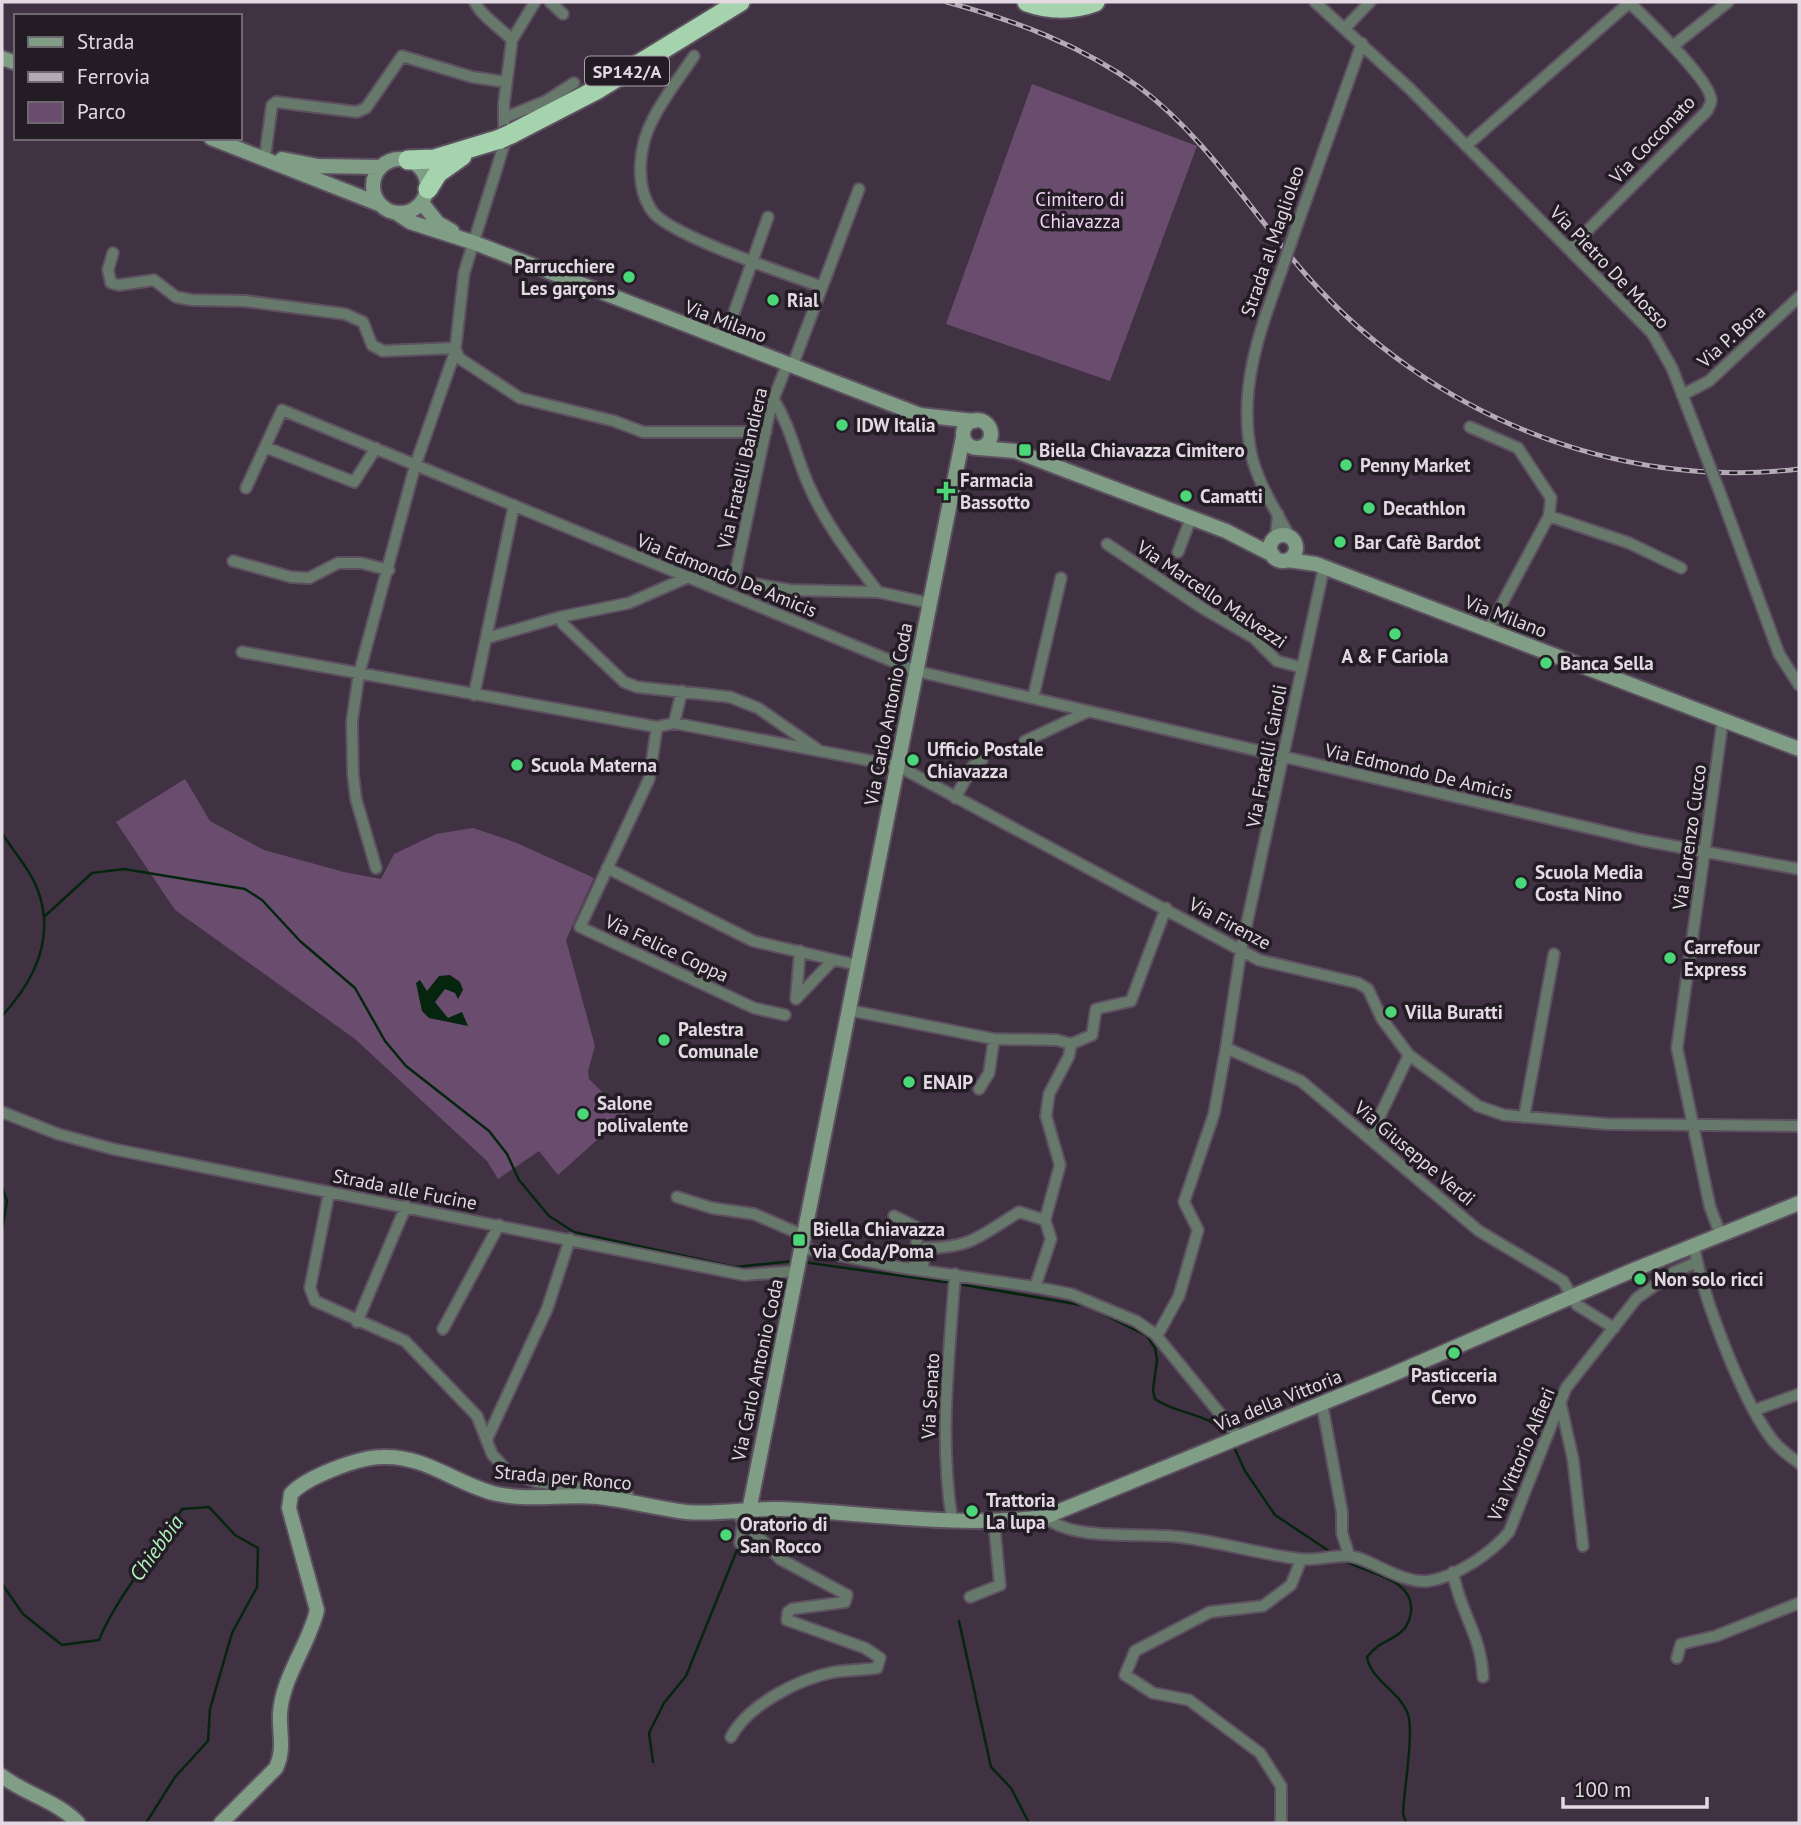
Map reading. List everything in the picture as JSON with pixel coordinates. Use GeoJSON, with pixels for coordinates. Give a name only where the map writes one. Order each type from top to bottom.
{"type":"FeatureCollection","features":[{"type":"Feature","properties":{"kind":"highway","name":"SP142/A"},"geometry":{"type":"LineString","coordinates":[[425,196],[438,173],[471,150],[505,130],[598,89],[740,2]]}},
{"type":"Feature","properties":{"kind":"highway"},"geometry":{"type":"LineString","coordinates":[[1027,2],[1064,8],[1095,2]]}},
{"type":"Feature","properties":{"kind":"highway","name":"SP142/A"},"geometry":{"type":"LineString","coordinates":[[408,160],[434,159],[471,150]]}},
{"type":"Feature","properties":{"kind":"street"},"geometry":{"type":"LineString","coordinates":[[475,2],[478,9],[496,21],[513,40]]}},
{"type":"Feature","properties":{"kind":"street"},"geometry":{"type":"LineString","coordinates":[[376,868],[356,799],[353,774],[352,721],[359,674],[415,466],[455,348],[464,273],[502,155],[506,82],[513,55],[513,40],[535,2]]}},
{"type":"Feature","properties":{"kind":"street"},"geometry":{"type":"LineString","coordinates":[[550,2],[563,14]]}},
{"type":"Feature","properties":{"kind":"street"},"geometry":{"type":"LineString","coordinates":[[1315,2],[1362,43]]}},
{"type":"Feature","properties":{"kind":"street"},"geometry":{"type":"LineString","coordinates":[[1345,28],[1370,2]]}},
{"type":"Feature","properties":{"kind":"street"},"geometry":{"type":"LineString","coordinates":[[1466,146],[1630,2]]}},
{"type":"Feature","properties":{"kind":"street","name":"Via Cocconato"},"geometry":{"type":"LineString","coordinates":[[1569,249],[1707,111],[1712,100],[1708,88],[1673,46],[1630,2]]}},
{"type":"Feature","properties":{"kind":"street"},"geometry":{"type":"LineString","coordinates":[[1673,46],[1728,2]]}},
{"type":"Feature","properties":{"kind":"street","name":"Via Pietro De Mosso"},"geometry":{"type":"LineString","coordinates":[[1362,43],[1652,333],[1662,348],[1682,395],[1779,654],[1799,685]]}},
{"type":"Feature","properties":{"kind":"street","name":"Strada al Maglioleo"},"geometry":{"type":"LineString","coordinates":[[1283,546],[1278,514],[1252,454],[1247,397],[1251,362],[1362,43]]}},
{"type":"Feature","properties":{"kind":"street"},"geometry":{"type":"LineString","coordinates":[[265,156],[272,105],[276,102],[357,112],[366,108],[402,56],[472,77],[506,82]]}},
{"type":"Feature","properties":{"kind":"street"},"geometry":{"type":"LineString","coordinates":[[694,56],[652,120],[641,157],[641,184],[653,212],[679,229],[822,287]]}},
{"type":"Feature","properties":{"kind":"street"},"geometry":{"type":"LineString","coordinates":[[505,130],[574,83]]}},
{"type":"Feature","properties":{"kind":"street"},"geometry":{"type":"LineString","coordinates":[[216,140],[379,204],[398,214],[412,211],[425,196],[423,171],[408,160],[393,159],[380,167],[373,181],[375,197],[379,204]]}},
{"type":"Feature","properties":{"kind":"street"},"geometry":{"type":"LineString","coordinates":[[246,152],[317,166],[380,167]]}},
{"type":"Feature","properties":{"kind":"street","name":"Via Fratelli Bandiera"},"geometry":{"type":"LineString","coordinates":[[734,580],[774,400],[822,287],[859,188]]}},
{"type":"Feature","properties":{"kind":"street","name":"Via Milano"},"geometry":{"type":"LineString","coordinates":[[425,196],[438,223],[472,242]]}},
{"type":"Feature","properties":{"kind":"street","name":"Via Milano"},"geometry":{"type":"LineString","coordinates":[[398,214],[410,222],[472,242],[920,415],[967,430],[987,425],[1010,450]]}},
{"type":"Feature","properties":{"kind":"street"},"geometry":{"type":"LineString","coordinates":[[724,341],[768,217]]}},
{"type":"Feature","properties":{"kind":"street"},"geometry":{"type":"LineString","coordinates":[[113,253],[107,277],[119,285],[154,280],[176,297],[192,300],[245,301],[345,314],[363,322],[372,345],[383,351],[455,348]]}},
{"type":"Feature","properties":{"kind":"street","name":"Via P. Bora"},"geometry":{"type":"LineString","coordinates":[[1682,395],[1709,381],[1799,297]]}},
{"type":"Feature","properties":{"kind":"street"},"geometry":{"type":"LineString","coordinates":[[455,348],[458,358],[520,398],[656,434],[766,432]]}},
{"type":"Feature","properties":{"kind":"street"},"geometry":{"type":"LineString","coordinates":[[774,400],[785,418],[808,486],[821,512],[834,534],[878,592]]}},
{"type":"Feature","properties":{"kind":"street","name":"Via Edmondo De Amicis"},"geometry":{"type":"LineString","coordinates":[[265,447],[282,410],[916,671],[1641,841],[1799,869]]}},
{"type":"Feature","properties":{"kind":"street"},"geometry":{"type":"LineString","coordinates":[[1470,427],[1518,448],[1552,498],[1549,516],[1488,630]]}},
{"type":"Feature","properties":{"kind":"street"},"geometry":{"type":"LineString","coordinates":[[967,430],[969,446],[977,448],[988,443],[991,432]]}},
{"type":"Feature","properties":{"kind":"street","name":"Via Carlo Antonio Coda"},"geometry":{"type":"LineString","coordinates":[[742,1515],[797,1271],[929,603],[967,430]]}},
{"type":"Feature","properties":{"kind":"street"},"geometry":{"type":"LineString","coordinates":[[246,488],[265,447],[354,482],[376,448]]}},
{"type":"Feature","properties":{"kind":"street","name":"Via Milano"},"geometry":{"type":"LineString","coordinates":[[977,448],[1010,450],[1226,531],[1283,546],[1320,566],[1799,749]]}},
{"type":"Feature","properties":{"kind":"street","name":"Via Carlo Antonio Coda"},"geometry":{"type":"LineString","coordinates":[[957,470],[965,455],[977,448]]}},
{"type":"Feature","properties":{"kind":"street"},"geometry":{"type":"LineString","coordinates":[[474,695],[514,505]]}},
{"type":"Feature","properties":{"kind":"street"},"geometry":{"type":"LineString","coordinates":[[1549,516],[1629,544],[1681,568]]}},
{"type":"Feature","properties":{"kind":"street"},"geometry":{"type":"LineString","coordinates":[[1178,552],[1191,518]]}},
{"type":"Feature","properties":{"kind":"street","name":"Via Marcello Malvezzi"},"geometry":{"type":"LineString","coordinates":[[1107,544],[1204,609],[1254,638],[1277,661],[1300,667]]}},
{"type":"Feature","properties":{"kind":"street"},"geometry":{"type":"LineString","coordinates":[[233,561],[291,577],[309,578],[338,563],[361,562],[389,570]]}},
{"type":"Feature","properties":{"kind":"street","name":"Via Fratelli Cairoli"},"geometry":{"type":"LineString","coordinates":[[1241,950],[1284,758],[1320,566]]}},
{"type":"Feature","properties":{"kind":"street"},"geometry":{"type":"LineString","coordinates":[[487,638],[560,617],[629,603],[686,578],[705,575],[790,590],[878,592],[929,603]]}},
{"type":"Feature","properties":{"kind":"street"},"geometry":{"type":"LineString","coordinates":[[1033,698],[1061,578]]}},
{"type":"Feature","properties":{"kind":"street"},"geometry":{"type":"LineString","coordinates":[[560,617],[563,624],[624,682],[637,687],[730,696],[748,704],[822,751]]}},
{"type":"Feature","properties":{"kind":"street"},"geometry":{"type":"LineString","coordinates":[[242,652],[657,727],[674,723],[898,766]]}},
{"type":"Feature","properties":{"kind":"street"},"geometry":{"type":"LineString","coordinates":[[674,723],[682,691]]}},
{"type":"Feature","properties":{"kind":"street"},"geometry":{"type":"LineString","coordinates":[[1025,741],[1087,712]]}},
{"type":"Feature","properties":{"kind":"street","name":"Via Lorenzo Cucco"},"geometry":{"type":"LineString","coordinates":[[1721,1236],[1710,1207],[1677,1048],[1723,719]]}},
{"type":"Feature","properties":{"kind":"street","name":"Via Felice Coppa"},"geometry":{"type":"LineString","coordinates":[[657,727],[649,779],[580,927],[754,1009],[785,1015]]}},
{"type":"Feature","properties":{"kind":"street"},"geometry":{"type":"LineString","coordinates":[[955,798],[973,766],[982,760]]}},
{"type":"Feature","properties":{"kind":"street","name":"Via Firenze"},"geometry":{"type":"LineString","coordinates":[[898,766],[1270,964],[1357,983],[1368,989],[1382,1019],[1409,1055],[1478,1106],[1504,1115],[1606,1124],[1799,1126]]}},
{"type":"Feature","properties":{"kind":"street"},"geometry":{"type":"LineString","coordinates":[[607,868],[753,941],[857,965]]}},
{"type":"Feature","properties":{"kind":"street"},"geometry":{"type":"LineString","coordinates":[[848,1010],[993,1039],[1057,1040],[1071,1044],[1092,1035],[1096,1009],[1131,1001],[1167,908]]}},
{"type":"Feature","properties":{"kind":"street"},"geometry":{"type":"LineString","coordinates":[[1157,1336],[1179,1296],[1198,1230],[1184,1202],[1214,1114],[1241,950]]}},
{"type":"Feature","properties":{"kind":"street"},"geometry":{"type":"LineString","coordinates":[[800,951],[796,999],[834,960]]}},
{"type":"Feature","properties":{"kind":"street"},"geometry":{"type":"LineString","coordinates":[[1524,1117],[1554,954]]}},
{"type":"Feature","properties":{"kind":"street"},"geometry":{"type":"LineString","coordinates":[[979,1089],[989,1073],[993,1039]]}},
{"type":"Feature","properties":{"kind":"street"},"geometry":{"type":"LineString","coordinates":[[1035,1286],[1051,1239],[1045,1220],[1060,1165],[1046,1116],[1049,1094],[1069,1056],[1071,1044]]}},
{"type":"Feature","properties":{"kind":"street","name":"Via Giuseppe Verdi"},"geometry":{"type":"LineString","coordinates":[[1226,1048],[1301,1081],[1479,1231],[1563,1281],[1577,1305],[1614,1328]]}},
{"type":"Feature","properties":{"kind":"street"},"geometry":{"type":"LineString","coordinates":[[1373,1140],[1376,1124],[1409,1055]]}},
{"type":"Feature","properties":{"kind":"street","name":"Strada alle Fucine"},"geometry":{"type":"LineString","coordinates":[[6,1112],[58,1134],[113,1149],[329,1193],[744,1275],[797,1271]]}},
{"type":"Feature","properties":{"kind":"street"},"geometry":{"type":"LineString","coordinates":[[329,1193],[310,1288],[315,1301],[357,1322],[405,1341],[477,1416],[499,1463],[507,1471],[525,1478],[632,1496],[666,1507]]}},
{"type":"Feature","properties":{"kind":"street"},"geometry":{"type":"LineString","coordinates":[[677,1197],[712,1208],[754,1214],[803,1242],[918,1270],[1035,1286],[1071,1294],[1125,1317],[1157,1336],[1231,1440]]}},
{"type":"Feature","properties":{"kind":"street","name":"Via della Vittoria"},"geometry":{"type":"LineString","coordinates":[[742,1515],[779,1509],[994,1522],[1045,1517],[1322,1404],[1799,1203]]}},
{"type":"Feature","properties":{"kind":"street"},"geometry":{"type":"LineString","coordinates":[[357,1322],[405,1206]]}},
{"type":"Feature","properties":{"kind":"street"},"geometry":{"type":"LineString","coordinates":[[918,1270],[926,1248],[954,1248],[974,1242],[1019,1212],[1045,1220]]}},
{"type":"Feature","properties":{"kind":"street"},"geometry":{"type":"LineString","coordinates":[[894,1216],[918,1228],[918,1270]]}},
{"type":"Feature","properties":{"kind":"street"},"geometry":{"type":"LineString","coordinates":[[443,1329],[499,1225]]}},
{"type":"Feature","properties":{"kind":"street"},"geometry":{"type":"LineString","coordinates":[[486,1439],[547,1309],[570,1239]]}},
{"type":"Feature","properties":{"kind":"street"},"geometry":{"type":"LineString","coordinates":[[1694,1246],[1718,1326],[1755,1410],[1771,1438],[1799,1463]]}},
{"type":"Feature","properties":{"kind":"street","name":"Via Vittorio Alfieri"},"geometry":{"type":"LineString","coordinates":[[1349,1555],[1409,1579],[1427,1581],[1453,1572],[1497,1545],[1508,1532],[1566,1388],[1637,1298],[1674,1272],[1697,1262]]}},
{"type":"Feature","properties":{"kind":"street","name":"Via Senato"},"geometry":{"type":"LineString","coordinates":[[952,1520],[945,1478],[944,1430],[955,1274]]}},
{"type":"Feature","properties":{"kind":"street"},"geometry":{"type":"LineString","coordinates":[[1755,1410],[1799,1394]]}},
{"type":"Feature","properties":{"kind":"street"},"geometry":{"type":"LineString","coordinates":[[1560,1401],[1573,1459],[1583,1546]]}},
{"type":"Feature","properties":{"kind":"street"},"geometry":{"type":"LineString","coordinates":[[1045,1517],[1055,1525],[1075,1530],[1176,1536],[1301,1560],[1329,1560],[1349,1555],[1342,1534],[1342,1512],[1322,1404]]}},
{"type":"Feature","properties":{"kind":"street","name":"Strada per Ronco"},"geometry":{"type":"LineString","coordinates":[[221,1823],[227,1814],[276,1768],[281,1758],[283,1697],[313,1627],[317,1610],[289,1508],[290,1494],[295,1489],[358,1461],[402,1457],[435,1467],[496,1494],[600,1497],[686,1512],[742,1515]]}},
{"type":"Feature","properties":{"kind":"street"},"geometry":{"type":"LineString","coordinates":[[740,1543],[742,1515]]}},
{"type":"Feature","properties":{"kind":"street"},"geometry":{"type":"LineString","coordinates":[[731,1737],[738,1725],[779,1695],[834,1672],[877,1668],[880,1658],[865,1648],[787,1620],[788,1612],[792,1609],[845,1602],[847,1595],[780,1559],[742,1515]]}},
{"type":"Feature","properties":{"kind":"street"},"geometry":{"type":"LineString","coordinates":[[970,1597],[1000,1585],[994,1522]]}},
{"type":"Feature","properties":{"kind":"street"},"geometry":{"type":"LineString","coordinates":[[1281,1823],[1281,1786],[1260,1753],[1189,1700],[1153,1693],[1125,1675],[1135,1651],[1210,1612],[1263,1606],[1291,1585],[1301,1560]]}},
{"type":"Feature","properties":{"kind":"street"},"geometry":{"type":"LineString","coordinates":[[1453,1572],[1457,1596],[1482,1651],[1482,1677]]}},
{"type":"Feature","properties":{"kind":"street"},"geometry":{"type":"LineString","coordinates":[[1677,1658],[1681,1644],[1716,1636],[1799,1603]]}},
{"type":"Feature","properties":{"kind":"street"},"geometry":{"type":"LineString","coordinates":[[2,1776],[70,1815],[78,1823]]}},
{"type":"Feature","properties":{"kind":"green space","name":"Cimitero di Chiavazza"},"geometry":{"type":"Polygon","coordinates":[[[1032,84],[1197,146],[1110,381],[946,324],[1032,84]]]}},
{"type":"Feature","properties":{"kind":"green space"},"geometry":{"type":"Polygon","coordinates":[[[185,779],[210,821],[264,850],[344,872],[381,879],[394,854],[436,834],[473,828],[517,843],[594,878],[566,940],[595,1046],[588,1071],[589,1079],[608,1098],[629,1111],[558,1175],[539,1151],[498,1179],[487,1161],[355,1039],[175,910],[116,822],[185,779]]]}},
{"type":"Feature","properties":{"kind":"shaded area"},"geometry":{"type":"Polygon","coordinates":[[[450,975],[460,982],[463,990],[458,999],[455,993],[445,989],[435,1002],[448,1018],[462,1012],[468,1026],[429,1018],[422,1011],[416,983],[420,980],[427,991],[439,976],[450,975]]]}},
{"type":"Feature","properties":{"kind":"waterway","name":"Chiebbia"},"geometry":{"type":"LineString","coordinates":[[2,833],[34,881],[44,923],[43,940],[33,972],[2,1016]]}},
{"type":"Feature","properties":{"kind":"waterway"},"geometry":{"type":"LineString","coordinates":[[45,916],[92,873],[124,869],[245,889],[262,900],[300,941],[355,988],[385,1041],[406,1066],[489,1131],[507,1154],[519,1180],[549,1216],[574,1232],[735,1267],[793,1261]]}},
{"type":"Feature","properties":{"kind":"waterway","name":"Chiebbia"},"geometry":{"type":"LineString","coordinates":[[2,1187],[7,1201],[2,1230]]}},
{"type":"Feature","properties":{"kind":"waterway"},"geometry":{"type":"LineString","coordinates":[[803,1262],[952,1283]]}},
{"type":"Feature","properties":{"kind":"waterway"},"geometry":{"type":"LineString","coordinates":[[959,1284],[1087,1306],[1147,1336],[1155,1348],[1157,1360],[1153,1390],[1155,1399],[1213,1423],[1227,1436]]}},
{"type":"Feature","properties":{"kind":"waterway"},"geometry":{"type":"LineString","coordinates":[[1233,1445],[1245,1471],[1275,1515],[1332,1553]]}},
{"type":"Feature","properties":{"kind":"waterway","name":"Chiebbia"},"geometry":{"type":"LineString","coordinates":[[2,1584],[23,1614],[62,1645],[99,1640],[127,1589],[182,1509],[209,1507],[235,1535],[258,1548],[257,1587],[232,1633],[210,1709],[208,1741],[175,1777],[146,1823]]}},
{"type":"Feature","properties":{"kind":"waterway"},"geometry":{"type":"LineString","coordinates":[[653,1762],[649,1733],[664,1703],[686,1676],[737,1550]]}},
{"type":"Feature","properties":{"kind":"waterway"},"geometry":{"type":"LineString","coordinates":[[1343,1560],[1398,1584],[1410,1601],[1411,1614],[1404,1629],[1376,1647],[1367,1657],[1374,1673],[1399,1699],[1408,1714],[1409,1748],[1403,1813],[1406,1823]]}},
{"type":"Feature","properties":{"kind":"waterway"},"geometry":{"type":"LineString","coordinates":[[959,1621],[991,1767],[1011,1788],[1029,1823]]}},
{"type":"Feature","properties":{"kind":"railway"},"geometry":{"type":"LineString","coordinates":[[947,2],[998,17],[1047,36],[1094,59],[1139,87],[1163,107],[1208,153],[1307,276],[1356,325],[1410,367],[1468,404],[1530,433],[1595,454],[1662,468],[1730,473],[1799,469]]}},
{"type":"Feature","properties":{"kind":"place","name":"Parrucchiere Les garçons"},"geometry":{"type":"Point","coordinates":[629,277]}},
{"type":"Feature","properties":{"kind":"place","name":"Rial"},"geometry":{"type":"Point","coordinates":[773,300]}},
{"type":"Feature","properties":{"kind":"place","name":"IDW Italia"},"geometry":{"type":"Point","coordinates":[842,425]}},
{"type":"Feature","properties":{"kind":"place","name":"Biella Chiavazza Cimitero"},"geometry":{"type":"Point","coordinates":[1025,450]}},
{"type":"Feature","properties":{"kind":"place","name":"Penny Market"},"geometry":{"type":"Point","coordinates":[1346,465]}},
{"type":"Feature","properties":{"kind":"place","name":"Farmacia Bassotto"},"geometry":{"type":"Point","coordinates":[946,491]}},
{"type":"Feature","properties":{"kind":"place","name":"Camatti"},"geometry":{"type":"Point","coordinates":[1186,496]}},
{"type":"Feature","properties":{"kind":"place","name":"Decathlon"},"geometry":{"type":"Point","coordinates":[1369,508]}},
{"type":"Feature","properties":{"kind":"place","name":"Bar Cafè Bardot"},"geometry":{"type":"Point","coordinates":[1340,542]}},
{"type":"Feature","properties":{"kind":"place","name":"A & F Cariola"},"geometry":{"type":"Point","coordinates":[1395,634]}},
{"type":"Feature","properties":{"kind":"place","name":"Banca Sella"},"geometry":{"type":"Point","coordinates":[1546,663]}},
{"type":"Feature","properties":{"kind":"place","name":"Ufficio Postale Chiavazza"},"geometry":{"type":"Point","coordinates":[913,760]}},
{"type":"Feature","properties":{"kind":"place","name":"Scuola Materna"},"geometry":{"type":"Point","coordinates":[517,765]}},
{"type":"Feature","properties":{"kind":"place","name":"Scuola Media Costa Nino"},"geometry":{"type":"Point","coordinates":[1521,883]}},
{"type":"Feature","properties":{"kind":"place","name":"Carrefour Express"},"geometry":{"type":"Point","coordinates":[1670,958]}},
{"type":"Feature","properties":{"kind":"place","name":"Villa Buratti"},"geometry":{"type":"Point","coordinates":[1391,1012]}},
{"type":"Feature","properties":{"kind":"place","name":"Palestra Comunale"},"geometry":{"type":"Point","coordinates":[664,1040]}},
{"type":"Feature","properties":{"kind":"place","name":"ENAIP"},"geometry":{"type":"Point","coordinates":[909,1082]}},
{"type":"Feature","properties":{"kind":"place","name":"Salone polivalente"},"geometry":{"type":"Point","coordinates":[583,1114]}},
{"type":"Feature","properties":{"kind":"place","name":"Biella Chiavazza via Coda/Poma"},"geometry":{"type":"Point","coordinates":[799,1240]}},
{"type":"Feature","properties":{"kind":"place","name":"Non solo ricci"},"geometry":{"type":"Point","coordinates":[1640,1279]}},
{"type":"Feature","properties":{"kind":"place","name":"Pasticceria Cervo"},"geometry":{"type":"Point","coordinates":[1454,1353]}},
{"type":"Feature","properties":{"kind":"place","name":"Trattoria La lupa"},"geometry":{"type":"Point","coordinates":[972,1511]}},
{"type":"Feature","properties":{"kind":"place","name":"Oratorio di San Rocco"},"geometry":{"type":"Point","coordinates":[726,1535]}}]}
